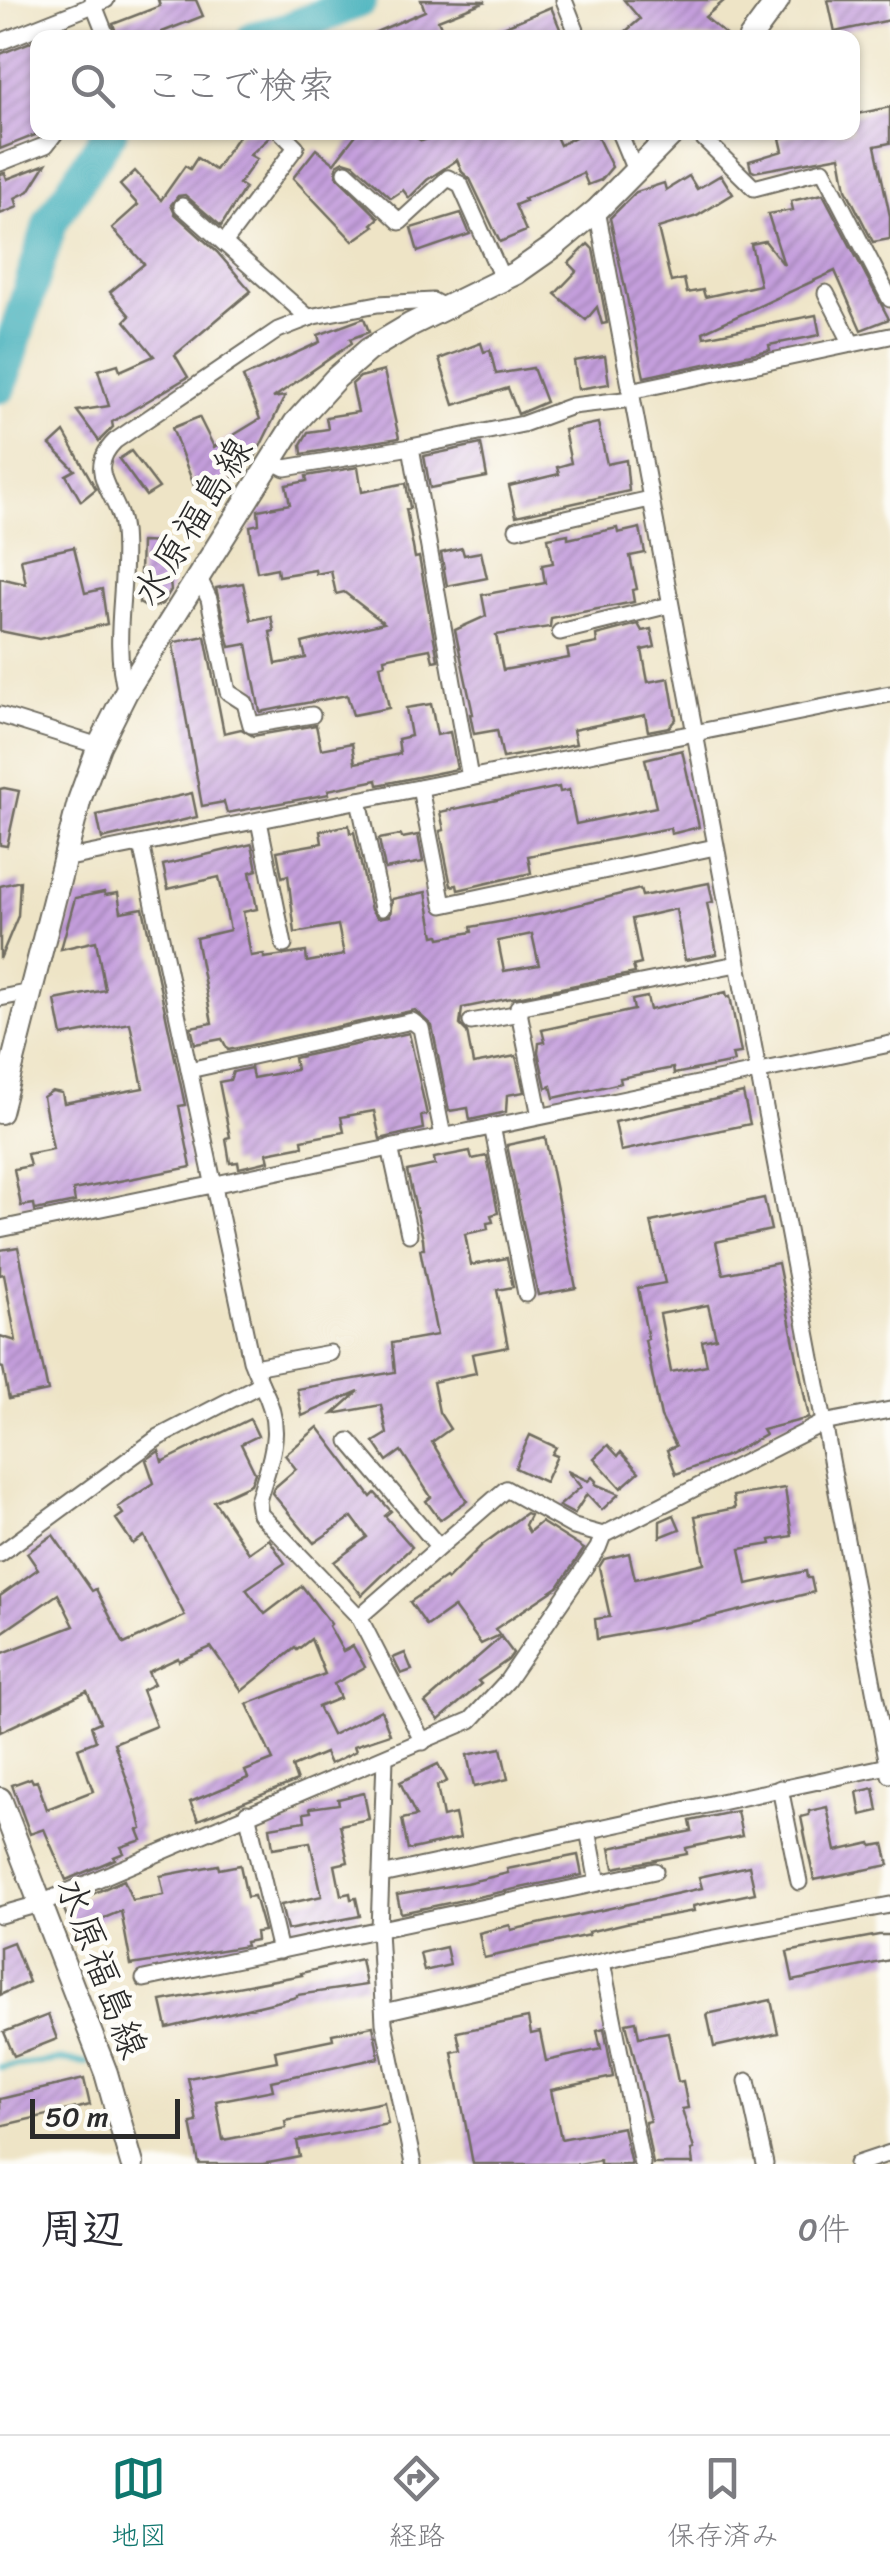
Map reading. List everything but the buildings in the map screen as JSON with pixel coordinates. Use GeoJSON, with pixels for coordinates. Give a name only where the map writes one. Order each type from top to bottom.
{"type":"FeatureCollection","features":[{"type":"Feature","properties":{"kind":"main road"},"geometry":{"type":"LineString","coordinates":[[756,30],[778,0]]}},
{"type":"Feature","properties":{"kind":"main road","name":"水原福島線"},"geometry":{"type":"LineString","coordinates":[[0,1112],[80,798],[99,746],[126,692],[295,423],[368,350],[503,280],[553,247],[636,173],[667,140]]}},
{"type":"Feature","properties":{"kind":"main road","name":"水原福島線"},"geometry":{"type":"LineString","coordinates":[[0,1799],[106,2073],[132,2164]]}},
{"type":"Feature","properties":{"kind":"street"},"geometry":{"type":"LineString","coordinates":[[564,0],[576,30]]}},
{"type":"Feature","properties":{"kind":"street"},"geometry":{"type":"LineString","coordinates":[[0,42],[97,2],[105,30]]}},
{"type":"Feature","properties":{"kind":"street"},"geometry":{"type":"LineString","coordinates":[[0,163],[50,140]]}},
{"type":"Feature","properties":{"kind":"street"},"geometry":{"type":"LineString","coordinates":[[224,242],[296,147],[289,140]]}},
{"type":"Feature","properties":{"kind":"street"},"geometry":{"type":"LineString","coordinates":[[622,140],[636,173]]}},
{"type":"Feature","properties":{"kind":"street"},"geometry":{"type":"LineString","coordinates":[[704,140],[754,188],[824,170],[890,299]]}},
{"type":"Feature","properties":{"kind":"street"},"geometry":{"type":"LineString","coordinates":[[346,172],[400,222],[448,178],[460,184],[503,280]]}},
{"type":"Feature","properties":{"kind":"street"},"geometry":{"type":"LineString","coordinates":[[182,206],[309,318]]}},
{"type":"Feature","properties":{"kind":"street"},"geometry":{"type":"LineString","coordinates":[[381,1875],[780,1788],[889,1771],[596,210]]}},
{"type":"Feature","properties":{"kind":"street"},"geometry":{"type":"LineString","coordinates":[[826,292],[852,344]]}},
{"type":"Feature","properties":{"kind":"street"},"geometry":{"type":"LineString","coordinates":[[126,692],[119,666],[123,528],[99,468],[101,454],[115,440],[278,330],[309,318],[378,304],[433,301],[446,308]]}},
{"type":"Feature","properties":{"kind":"street"},"geometry":{"type":"LineString","coordinates":[[272,460],[284,468],[524,424],[572,406],[890,336]]}},
{"type":"Feature","properties":{"kind":"street"},"geometry":{"type":"LineString","coordinates":[[411,446],[470,778]]}},
{"type":"Feature","properties":{"kind":"street"},"geometry":{"type":"LineString","coordinates":[[517,528],[650,499]]}},
{"type":"Feature","properties":{"kind":"street"},"geometry":{"type":"LineString","coordinates":[[198,578],[209,599],[228,692],[245,703],[251,726],[312,715]]}},
{"type":"Feature","properties":{"kind":"street"},"geometry":{"type":"LineString","coordinates":[[560,632],[670,605]]}},
{"type":"Feature","properties":{"kind":"street"},"geometry":{"type":"LineString","coordinates":[[64,859],[890,694]]}},
{"type":"Feature","properties":{"kind":"street"},"geometry":{"type":"LineString","coordinates":[[0,715],[99,746]]}},
{"type":"Feature","properties":{"kind":"street"},"geometry":{"type":"LineString","coordinates":[[420,788],[443,905],[715,847]]}},
{"type":"Feature","properties":{"kind":"street"},"geometry":{"type":"LineString","coordinates":[[360,800],[382,908]]}},
{"type":"Feature","properties":{"kind":"street"},"geometry":{"type":"LineString","coordinates":[[260,821],[284,945]]}},
{"type":"Feature","properties":{"kind":"street"},"geometry":{"type":"LineString","coordinates":[[141,844],[254,1368],[276,1422],[258,1501],[260,1514],[359,1617],[423,1742]]}},
{"type":"Feature","properties":{"kind":"street"},"geometry":{"type":"LineString","coordinates":[[540,1116],[518,1007],[737,964]]}},
{"type":"Feature","properties":{"kind":"street"},"geometry":{"type":"LineString","coordinates":[[0,998],[30,992]]}},
{"type":"Feature","properties":{"kind":"street"},"geometry":{"type":"LineString","coordinates":[[471,1022],[520,1013]]}},
{"type":"Feature","properties":{"kind":"street"},"geometry":{"type":"LineString","coordinates":[[189,1070],[412,1021],[421,1028],[444,1136]]}},
{"type":"Feature","properties":{"kind":"street"},"geometry":{"type":"LineString","coordinates":[[0,1229],[890,1044]]}},
{"type":"Feature","properties":{"kind":"street"},"geometry":{"type":"LineString","coordinates":[[492,1126],[526,1294]]}},
{"type":"Feature","properties":{"kind":"street"},"geometry":{"type":"LineString","coordinates":[[390,1148],[409,1234]]}},
{"type":"Feature","properties":{"kind":"street"},"geometry":{"type":"LineString","coordinates":[[254,1368],[330,1353]]}},
{"type":"Feature","properties":{"kind":"street"},"geometry":{"type":"LineString","coordinates":[[0,1554],[160,1437],[261,1384]]}},
{"type":"Feature","properties":{"kind":"street"},"geometry":{"type":"LineString","coordinates":[[0,1915],[39,1904],[470,1720],[508,1680],[604,1535],[823,1423],[890,1410]]}},
{"type":"Feature","properties":{"kind":"street"},"geometry":{"type":"LineString","coordinates":[[348,1441],[438,1546]]}},
{"type":"Feature","properties":{"kind":"street"},"geometry":{"type":"LineString","coordinates":[[359,1617],[506,1489],[574,1528],[604,1535]]}},
{"type":"Feature","properties":{"kind":"street"},"geometry":{"type":"LineString","coordinates":[[385,1758],[379,1930],[384,2012],[413,2164]]}},
{"type":"Feature","properties":{"kind":"street"},"geometry":{"type":"LineString","coordinates":[[780,1788],[799,1882]]}},
{"type":"Feature","properties":{"kind":"street"},"geometry":{"type":"LineString","coordinates":[[248,1813],[280,1951]]}},
{"type":"Feature","properties":{"kind":"street"},"geometry":{"type":"LineString","coordinates":[[588,1830],[598,1883]]}},
{"type":"Feature","properties":{"kind":"street"},"geometry":{"type":"LineString","coordinates":[[144,1979],[655,1871]]}},
{"type":"Feature","properties":{"kind":"street"},"geometry":{"type":"LineString","coordinates":[[384,2012],[602,1962],[890,1905]]}},
{"type":"Feature","properties":{"kind":"street"},"geometry":{"type":"LineString","coordinates":[[602,1962],[642,2164]]}},
{"type":"Feature","properties":{"kind":"street"},"geometry":{"type":"LineString","coordinates":[[747,2081],[764,2164]]}},
{"type":"Feature","properties":{"kind":"street"},"geometry":{"type":"LineString","coordinates":[[857,2164],[890,2153]]}},
{"type":"Feature","properties":{"kind":"waterway"},"geometry":{"type":"LineString","coordinates":[[288,30],[360,0]]}},
{"type":"Feature","properties":{"kind":"waterway"},"geometry":{"type":"LineString","coordinates":[[0,386],[51,221],[105,140]]}},
{"type":"Feature","properties":{"kind":"waterway"},"geometry":{"type":"LineString","coordinates":[[0,2067],[60,2060],[87,2063]]}}]}
